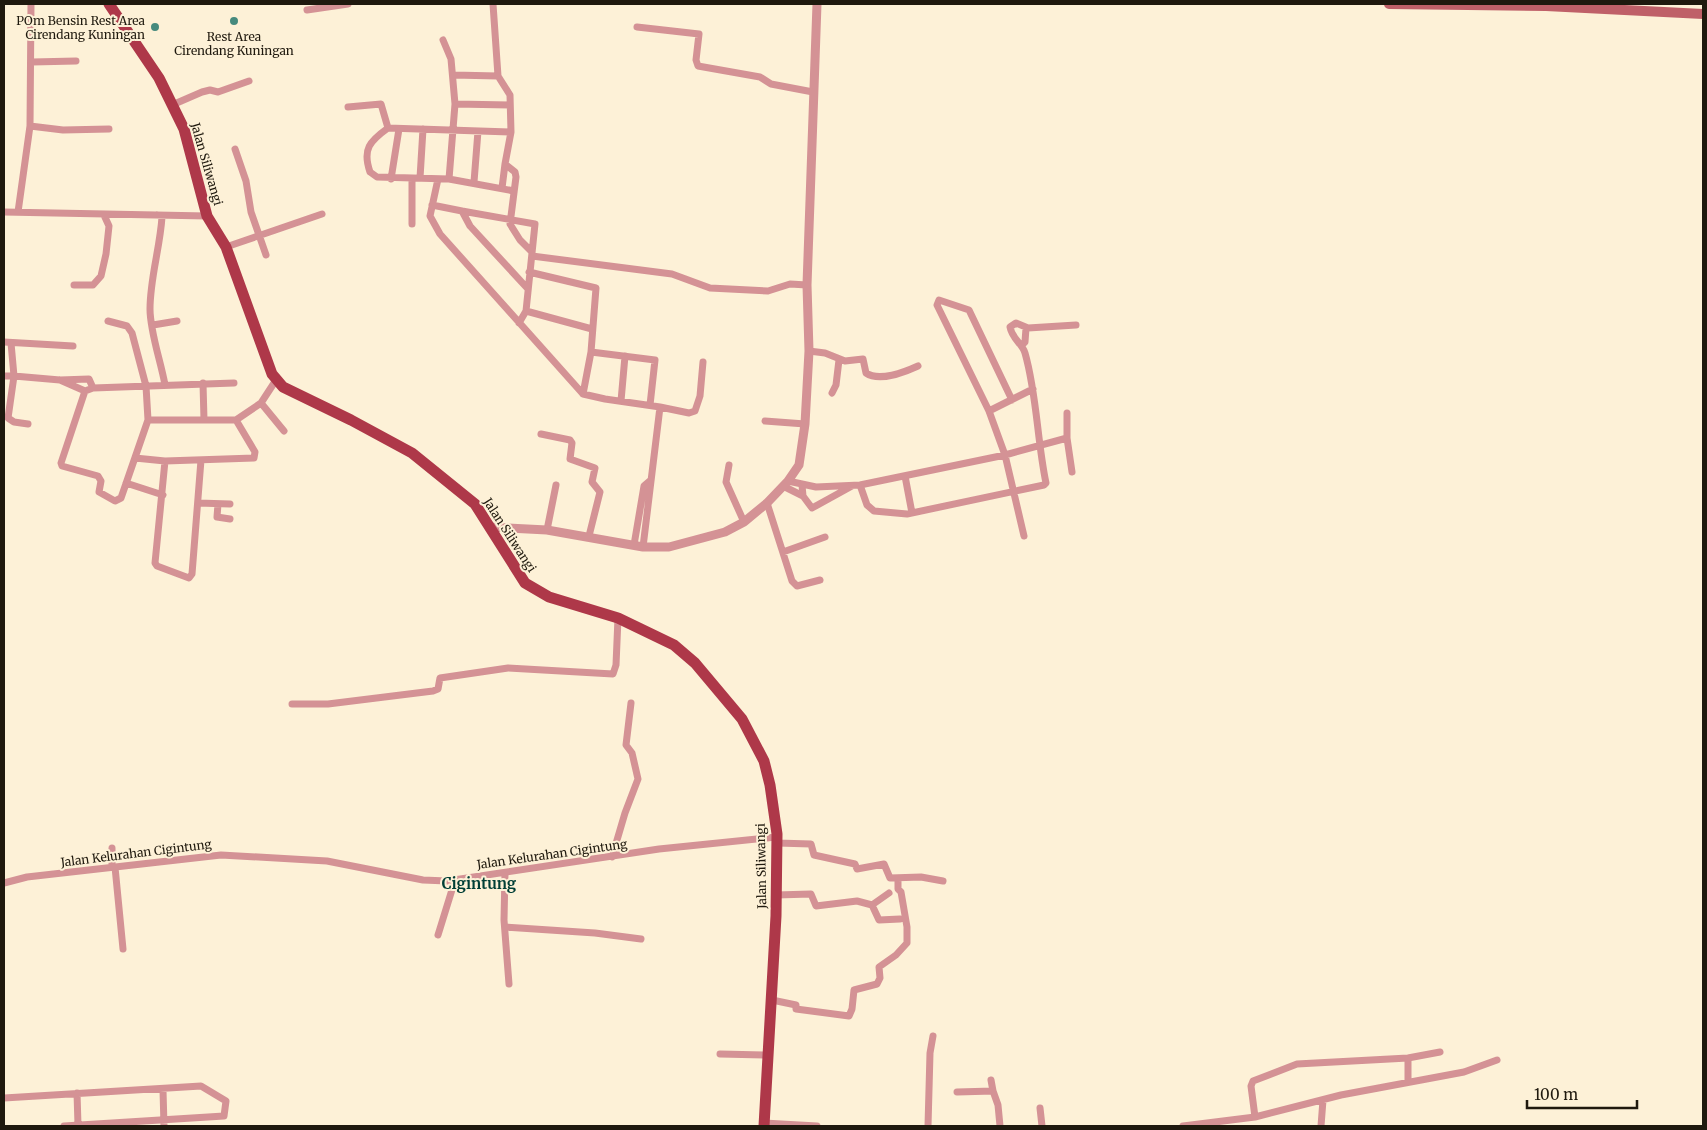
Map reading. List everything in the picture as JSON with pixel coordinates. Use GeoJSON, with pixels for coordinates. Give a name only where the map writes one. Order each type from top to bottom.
{"type":"FeatureCollection","features":[{"type":"Feature","properties":{"kind":"main road","name":"Jalan Siliwangi"},"geometry":{"type":"LineString","coordinates":[[109,4],[159,78],[184,129],[207,216],[226,247],[257,337],[276,380],[283,387],[406,449],[472,501],[491,527],[518,576],[532,589],[550,597],[618,618],[674,646],[695,663],[742,719],[764,761],[770,785],[777,840],[772,1000],[764,1125]]}},
{"type":"Feature","properties":{"kind":"main road"},"geometry":{"type":"LineString","coordinates":[[1389,4],[1607,6],[1703,14]]}},
{"type":"Feature","properties":{"kind":"street"},"geometry":{"type":"LineString","coordinates":[[18,212],[30,126],[31,4]]}},
{"type":"Feature","properties":{"kind":"street"},"geometry":{"type":"LineString","coordinates":[[307,10],[348,4]]}},
{"type":"Feature","properties":{"kind":"street"},"geometry":{"type":"LineString","coordinates":[[494,4],[498,76],[510,95],[511,132],[502,188]]}},
{"type":"Feature","properties":{"kind":"street"},"geometry":{"type":"LineString","coordinates":[[491,527],[547,530],[638,546],[668,547],[684,544],[725,532],[744,522],[767,503],[800,465],[805,424],[809,351],[808,285],[817,4]]}},
{"type":"Feature","properties":{"kind":"street"},"geometry":{"type":"LineString","coordinates":[[637,27],[699,34],[696,60],[698,66],[760,76],[771,84],[813,92]]}},
{"type":"Feature","properties":{"kind":"street"},"geometry":{"type":"LineString","coordinates":[[444,40],[451,59],[455,104],[449,179]]}},
{"type":"Feature","properties":{"kind":"street"},"geometry":{"type":"LineString","coordinates":[[32,62],[76,60]]}},
{"type":"Feature","properties":{"kind":"street"},"geometry":{"type":"LineString","coordinates":[[453,75],[498,76]]}},
{"type":"Feature","properties":{"kind":"street"},"geometry":{"type":"LineString","coordinates":[[172,105],[202,92],[210,90],[218,92],[249,81]]}},
{"type":"Feature","properties":{"kind":"street"},"geometry":{"type":"LineString","coordinates":[[348,107],[381,104],[388,128]]}},
{"type":"Feature","properties":{"kind":"street"},"geometry":{"type":"LineString","coordinates":[[455,104],[510,105]]}},
{"type":"Feature","properties":{"kind":"street"},"geometry":{"type":"LineString","coordinates":[[30,126],[63,130],[109,129]]}},
{"type":"Feature","properties":{"kind":"street"},"geometry":{"type":"LineString","coordinates":[[511,132],[388,128],[373,138],[367,154],[368,170],[372,175],[391,179],[449,179],[474,182],[514,191]]}},
{"type":"Feature","properties":{"kind":"street"},"geometry":{"type":"LineString","coordinates":[[391,179],[399,129]]}},
{"type":"Feature","properties":{"kind":"street"},"geometry":{"type":"LineString","coordinates":[[412,224],[423,129]]}},
{"type":"Feature","properties":{"kind":"street"},"geometry":{"type":"LineString","coordinates":[[474,182],[478,131]]}},
{"type":"Feature","properties":{"kind":"street"},"geometry":{"type":"LineString","coordinates":[[235,149],[246,181],[247,200],[266,255]]}},
{"type":"Feature","properties":{"kind":"street"},"geometry":{"type":"LineString","coordinates":[[505,164],[515,172],[510,224],[514,232],[532,254],[672,274],[718,289],[775,291],[790,284],[808,285]]}},
{"type":"Feature","properties":{"kind":"street"},"geometry":{"type":"LineString","coordinates":[[438,179],[430,216],[440,234],[583,394],[689,413],[695,411],[700,396],[703,362]]}},
{"type":"Feature","properties":{"kind":"street"},"geometry":{"type":"LineString","coordinates":[[432,205],[535,224],[526,311],[519,323]]}},
{"type":"Feature","properties":{"kind":"street"},"geometry":{"type":"LineString","coordinates":[[462,211],[470,226],[528,290]]}},
{"type":"Feature","properties":{"kind":"street"},"geometry":{"type":"LineString","coordinates":[[4,212],[207,216]]}},
{"type":"Feature","properties":{"kind":"street"},"geometry":{"type":"LineString","coordinates":[[226,247],[322,214]]}},
{"type":"Feature","properties":{"kind":"street"},"geometry":{"type":"LineString","coordinates":[[74,285],[94,285],[101,276],[109,226],[104,215]]}},
{"type":"Feature","properties":{"kind":"street"},"geometry":{"type":"LineString","coordinates":[[157,215],[162,218],[160,245],[155,260],[150,308],[165,385]]}},
{"type":"Feature","properties":{"kind":"street"},"geometry":{"type":"LineString","coordinates":[[530,272],[596,287],[591,352],[583,394]]}},
{"type":"Feature","properties":{"kind":"street"},"geometry":{"type":"LineString","coordinates":[[1012,400],[969,310],[939,300],[937,305],[989,411],[1005,455],[1024,536]]}},
{"type":"Feature","properties":{"kind":"street"},"geometry":{"type":"LineString","coordinates":[[526,311],[592,329]]}},
{"type":"Feature","properties":{"kind":"street"},"geometry":{"type":"LineString","coordinates":[[85,391],[61,463],[62,466],[98,476],[101,481],[99,492],[115,501],[121,498],[148,420],[146,386],[130,329],[122,324],[108,321]]}},
{"type":"Feature","properties":{"kind":"street"},"geometry":{"type":"LineString","coordinates":[[153,325],[177,321]]}},
{"type":"Feature","properties":{"kind":"street"},"geometry":{"type":"LineString","coordinates":[[856,486],[867,504],[874,510],[883,513],[912,513],[1013,493],[1045,484],[1038,446],[1033,389],[1022,345],[1013,336],[1010,327],[1016,323],[1026,328],[1076,325]]}},
{"type":"Feature","properties":{"kind":"street"},"geometry":{"type":"LineString","coordinates":[[1022,345],[1025,342],[1026,328]]}},
{"type":"Feature","properties":{"kind":"street"},"geometry":{"type":"LineString","coordinates":[[28,424],[10,420],[8,414],[7,403],[14,376],[8,343],[74,346]]}},
{"type":"Feature","properties":{"kind":"street"},"geometry":{"type":"LineString","coordinates":[[809,351],[825,353],[839,360],[863,359],[866,373],[872,376],[902,373],[918,366]]}},
{"type":"Feature","properties":{"kind":"street"},"geometry":{"type":"LineString","coordinates":[[591,352],[655,360],[650,405]]}},
{"type":"Feature","properties":{"kind":"street"},"geometry":{"type":"LineString","coordinates":[[621,401],[625,356]]}},
{"type":"Feature","properties":{"kind":"street"},"geometry":{"type":"LineString","coordinates":[[832,393],[836,385],[839,360]]}},
{"type":"Feature","properties":{"kind":"street"},"geometry":{"type":"LineString","coordinates":[[4,376],[60,380],[89,379],[93,388]]}},
{"type":"Feature","properties":{"kind":"street"},"geometry":{"type":"LineString","coordinates":[[60,380],[85,391],[93,388],[234,383]]}},
{"type":"Feature","properties":{"kind":"street"},"geometry":{"type":"LineString","coordinates":[[148,420],[236,420],[261,403],[276,380]]}},
{"type":"Feature","properties":{"kind":"street"},"geometry":{"type":"LineString","coordinates":[[203,383],[204,420]]}},
{"type":"Feature","properties":{"kind":"street"},"geometry":{"type":"LineString","coordinates":[[989,411],[1033,389]]}},
{"type":"Feature","properties":{"kind":"street"},"geometry":{"type":"LineString","coordinates":[[261,403],[284,431]]}},
{"type":"Feature","properties":{"kind":"street"},"geometry":{"type":"LineString","coordinates":[[638,546],[651,480],[660,407]]}},
{"type":"Feature","properties":{"kind":"street"},"geometry":{"type":"LineString","coordinates":[[1067,413],[1067,438],[1072,472]]}},
{"type":"Feature","properties":{"kind":"street"},"geometry":{"type":"LineString","coordinates":[[135,458],[165,462],[254,458],[255,452],[236,420]]}},
{"type":"Feature","properties":{"kind":"street"},"geometry":{"type":"LineString","coordinates":[[765,421],[805,424]]}},
{"type":"Feature","properties":{"kind":"street"},"geometry":{"type":"LineString","coordinates":[[541,434],[570,440],[572,443],[570,459],[595,468],[592,482],[600,492],[589,536]]}},
{"type":"Feature","properties":{"kind":"street"},"geometry":{"type":"LineString","coordinates":[[786,483],[856,486],[1005,455],[1067,438]]}},
{"type":"Feature","properties":{"kind":"street"},"geometry":{"type":"LineString","coordinates":[[165,462],[155,563],[157,566],[189,578],[192,574],[201,460]]}},
{"type":"Feature","properties":{"kind":"street"},"geometry":{"type":"LineString","coordinates":[[729,465],[726,482],[744,522]]}},
{"type":"Feature","properties":{"kind":"street"},"geometry":{"type":"LineString","coordinates":[[905,476],[912,513]]}},
{"type":"Feature","properties":{"kind":"street"},"geometry":{"type":"LineString","coordinates":[[126,483],[163,495]]}},
{"type":"Feature","properties":{"kind":"street"},"geometry":{"type":"LineString","coordinates":[[786,483],[803,496],[810,507],[814,508],[856,486]]}},
{"type":"Feature","properties":{"kind":"street"},"geometry":{"type":"LineString","coordinates":[[547,530],[556,485]]}},
{"type":"Feature","properties":{"kind":"street"},"geometry":{"type":"LineString","coordinates":[[802,485],[803,496]]}},
{"type":"Feature","properties":{"kind":"street"},"geometry":{"type":"LineString","coordinates":[[198,503],[230,504]]}},
{"type":"Feature","properties":{"kind":"street"},"geometry":{"type":"LineString","coordinates":[[767,503],[794,585],[799,586],[820,580]]}},
{"type":"Feature","properties":{"kind":"street"},"geometry":{"type":"LineString","coordinates":[[218,504],[217,517],[230,519]]}},
{"type":"Feature","properties":{"kind":"street"},"geometry":{"type":"LineString","coordinates":[[783,552],[825,537]]}},
{"type":"Feature","properties":{"kind":"street"},"geometry":{"type":"LineString","coordinates":[[292,704],[328,704],[433,691],[438,689],[440,678],[500,668],[612,674],[616,665],[618,618]]}},
{"type":"Feature","properties":{"kind":"street"},"geometry":{"type":"LineString","coordinates":[[612,857],[625,813],[638,779],[632,753],[626,745],[631,704]]}},
{"type":"Feature","properties":{"kind":"street","name":"Jalan Kelurahan Cigintung"},"geometry":{"type":"LineString","coordinates":[[4,883],[27,877],[221,855],[326,861],[423,880],[455,880],[659,849],[777,840],[811,844],[814,855],[855,864],[858,869],[884,864],[890,878],[898,878]]}},
{"type":"Feature","properties":{"kind":"street"},"geometry":{"type":"LineString","coordinates":[[112,848],[123,949]]}},
{"type":"Feature","properties":{"kind":"street"},"geometry":{"type":"LineString","coordinates":[[505,873],[505,927],[509,984]]}},
{"type":"Feature","properties":{"kind":"street"},"geometry":{"type":"LineString","coordinates":[[772,1000],[796,1005],[796,1009],[849,1016],[852,1009],[854,991],[877,984],[880,978],[879,967],[907,943],[907,927],[901,892],[898,889],[898,878],[922,877],[943,881]]}},
{"type":"Feature","properties":{"kind":"street"},"geometry":{"type":"LineString","coordinates":[[438,935],[455,880]]}},
{"type":"Feature","properties":{"kind":"street"},"geometry":{"type":"LineString","coordinates":[[872,905],[889,893]]}},
{"type":"Feature","properties":{"kind":"street"},"geometry":{"type":"LineString","coordinates":[[776,896],[811,894],[816,906],[857,901],[872,905]]}},
{"type":"Feature","properties":{"kind":"street"},"geometry":{"type":"LineString","coordinates":[[872,905],[879,920],[900,919]]}},
{"type":"Feature","properties":{"kind":"street"},"geometry":{"type":"LineString","coordinates":[[505,927],[595,933],[641,939]]}},
{"type":"Feature","properties":{"kind":"street"},"geometry":{"type":"LineString","coordinates":[[928,1126],[930,1053],[933,1036]]}},
{"type":"Feature","properties":{"kind":"street"},"geometry":{"type":"LineString","coordinates":[[1255,1118],[1251,1086],[1253,1081],[1271,1076],[1292,1065],[1408,1058],[1440,1052]]}},
{"type":"Feature","properties":{"kind":"street"},"geometry":{"type":"LineString","coordinates":[[720,1054],[768,1055]]}},
{"type":"Feature","properties":{"kind":"street"},"geometry":{"type":"LineString","coordinates":[[1408,1058],[1408,1082]]}},
{"type":"Feature","properties":{"kind":"street"},"geometry":{"type":"LineString","coordinates":[[1183,1126],[1255,1118],[1323,1100],[1464,1072],[1497,1060]]}},
{"type":"Feature","properties":{"kind":"street"},"geometry":{"type":"LineString","coordinates":[[991,1080],[998,1105],[1000,1126]]}},
{"type":"Feature","properties":{"kind":"street"},"geometry":{"type":"LineString","coordinates":[[4,1098],[162,1090],[201,1086],[226,1101],[224,1116],[164,1123],[64,1126]]}},
{"type":"Feature","properties":{"kind":"street"},"geometry":{"type":"LineString","coordinates":[[162,1090],[164,1123]]}},
{"type":"Feature","properties":{"kind":"street"},"geometry":{"type":"LineString","coordinates":[[957,1092],[993,1091]]}},
{"type":"Feature","properties":{"kind":"street"},"geometry":{"type":"LineString","coordinates":[[77,1093],[78,1125]]}},
{"type":"Feature","properties":{"kind":"street"},"geometry":{"type":"LineString","coordinates":[[1321,1126],[1323,1100]]}},
{"type":"Feature","properties":{"kind":"street"},"geometry":{"type":"LineString","coordinates":[[1040,1108],[1042,1126]]}},
{"type":"Feature","properties":{"kind":"street"},"geometry":{"type":"LineString","coordinates":[[764,1125],[817,1126]]}},
{"type":"Feature","properties":{"kind":"place","name":"Rest Area Cirendang Kuningan"},"geometry":{"type":"Point","coordinates":[234,21]}},
{"type":"Feature","properties":{"kind":"place","name":"POm Bensin Rest Area Cirendang Kuningan"},"geometry":{"type":"Point","coordinates":[155,27]}},
{"type":"Feature","properties":{"kind":"district","name":"Cigintung"},"geometry":{"type":"Point","coordinates":[479,883]}}]}
